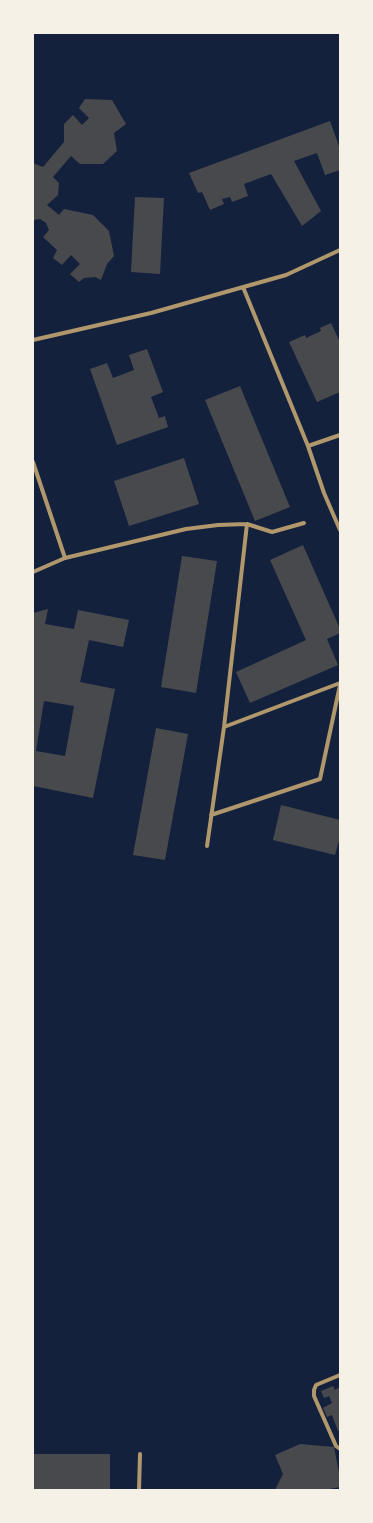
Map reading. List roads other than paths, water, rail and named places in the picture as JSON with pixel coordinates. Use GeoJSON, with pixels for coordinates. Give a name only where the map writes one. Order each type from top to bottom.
{"type":"FeatureCollection","features":[{"type":"Feature","properties":{"kind":"street"},"geometry":{"type":"LineString","coordinates":[[33,340],[151,314],[286,275],[340,250]]}},
{"type":"Feature","properties":{"kind":"street"},"geometry":{"type":"LineString","coordinates":[[243,287],[308,446],[324,493],[340,530]]}},
{"type":"Feature","properties":{"kind":"street"},"geometry":{"type":"LineString","coordinates":[[308,446],[340,435]]}},
{"type":"Feature","properties":{"kind":"street"},"geometry":{"type":"LineString","coordinates":[[33,462],[65,558]]}},
{"type":"Feature","properties":{"kind":"street"},"geometry":{"type":"LineString","coordinates":[[33,572],[65,558],[186,529],[218,525],[247,524],[272,532],[304,523]]}},
{"type":"Feature","properties":{"kind":"street"},"geometry":{"type":"LineString","coordinates":[[207,846],[224,727],[247,524]]}},
{"type":"Feature","properties":{"kind":"street"},"geometry":{"type":"LineString","coordinates":[[224,727],[340,684]]}},
{"type":"Feature","properties":{"kind":"street"},"geometry":{"type":"LineString","coordinates":[[211,815],[320,779],[340,684]]}},
{"type":"Feature","properties":{"kind":"street"},"geometry":{"type":"LineString","coordinates":[[340,1375],[316,1385],[314,1396],[336,1446],[340,1449]]}},
{"type":"Feature","properties":{"kind":"street"},"geometry":{"type":"LineString","coordinates":[[139,1490],[140,1454]]}}]}
